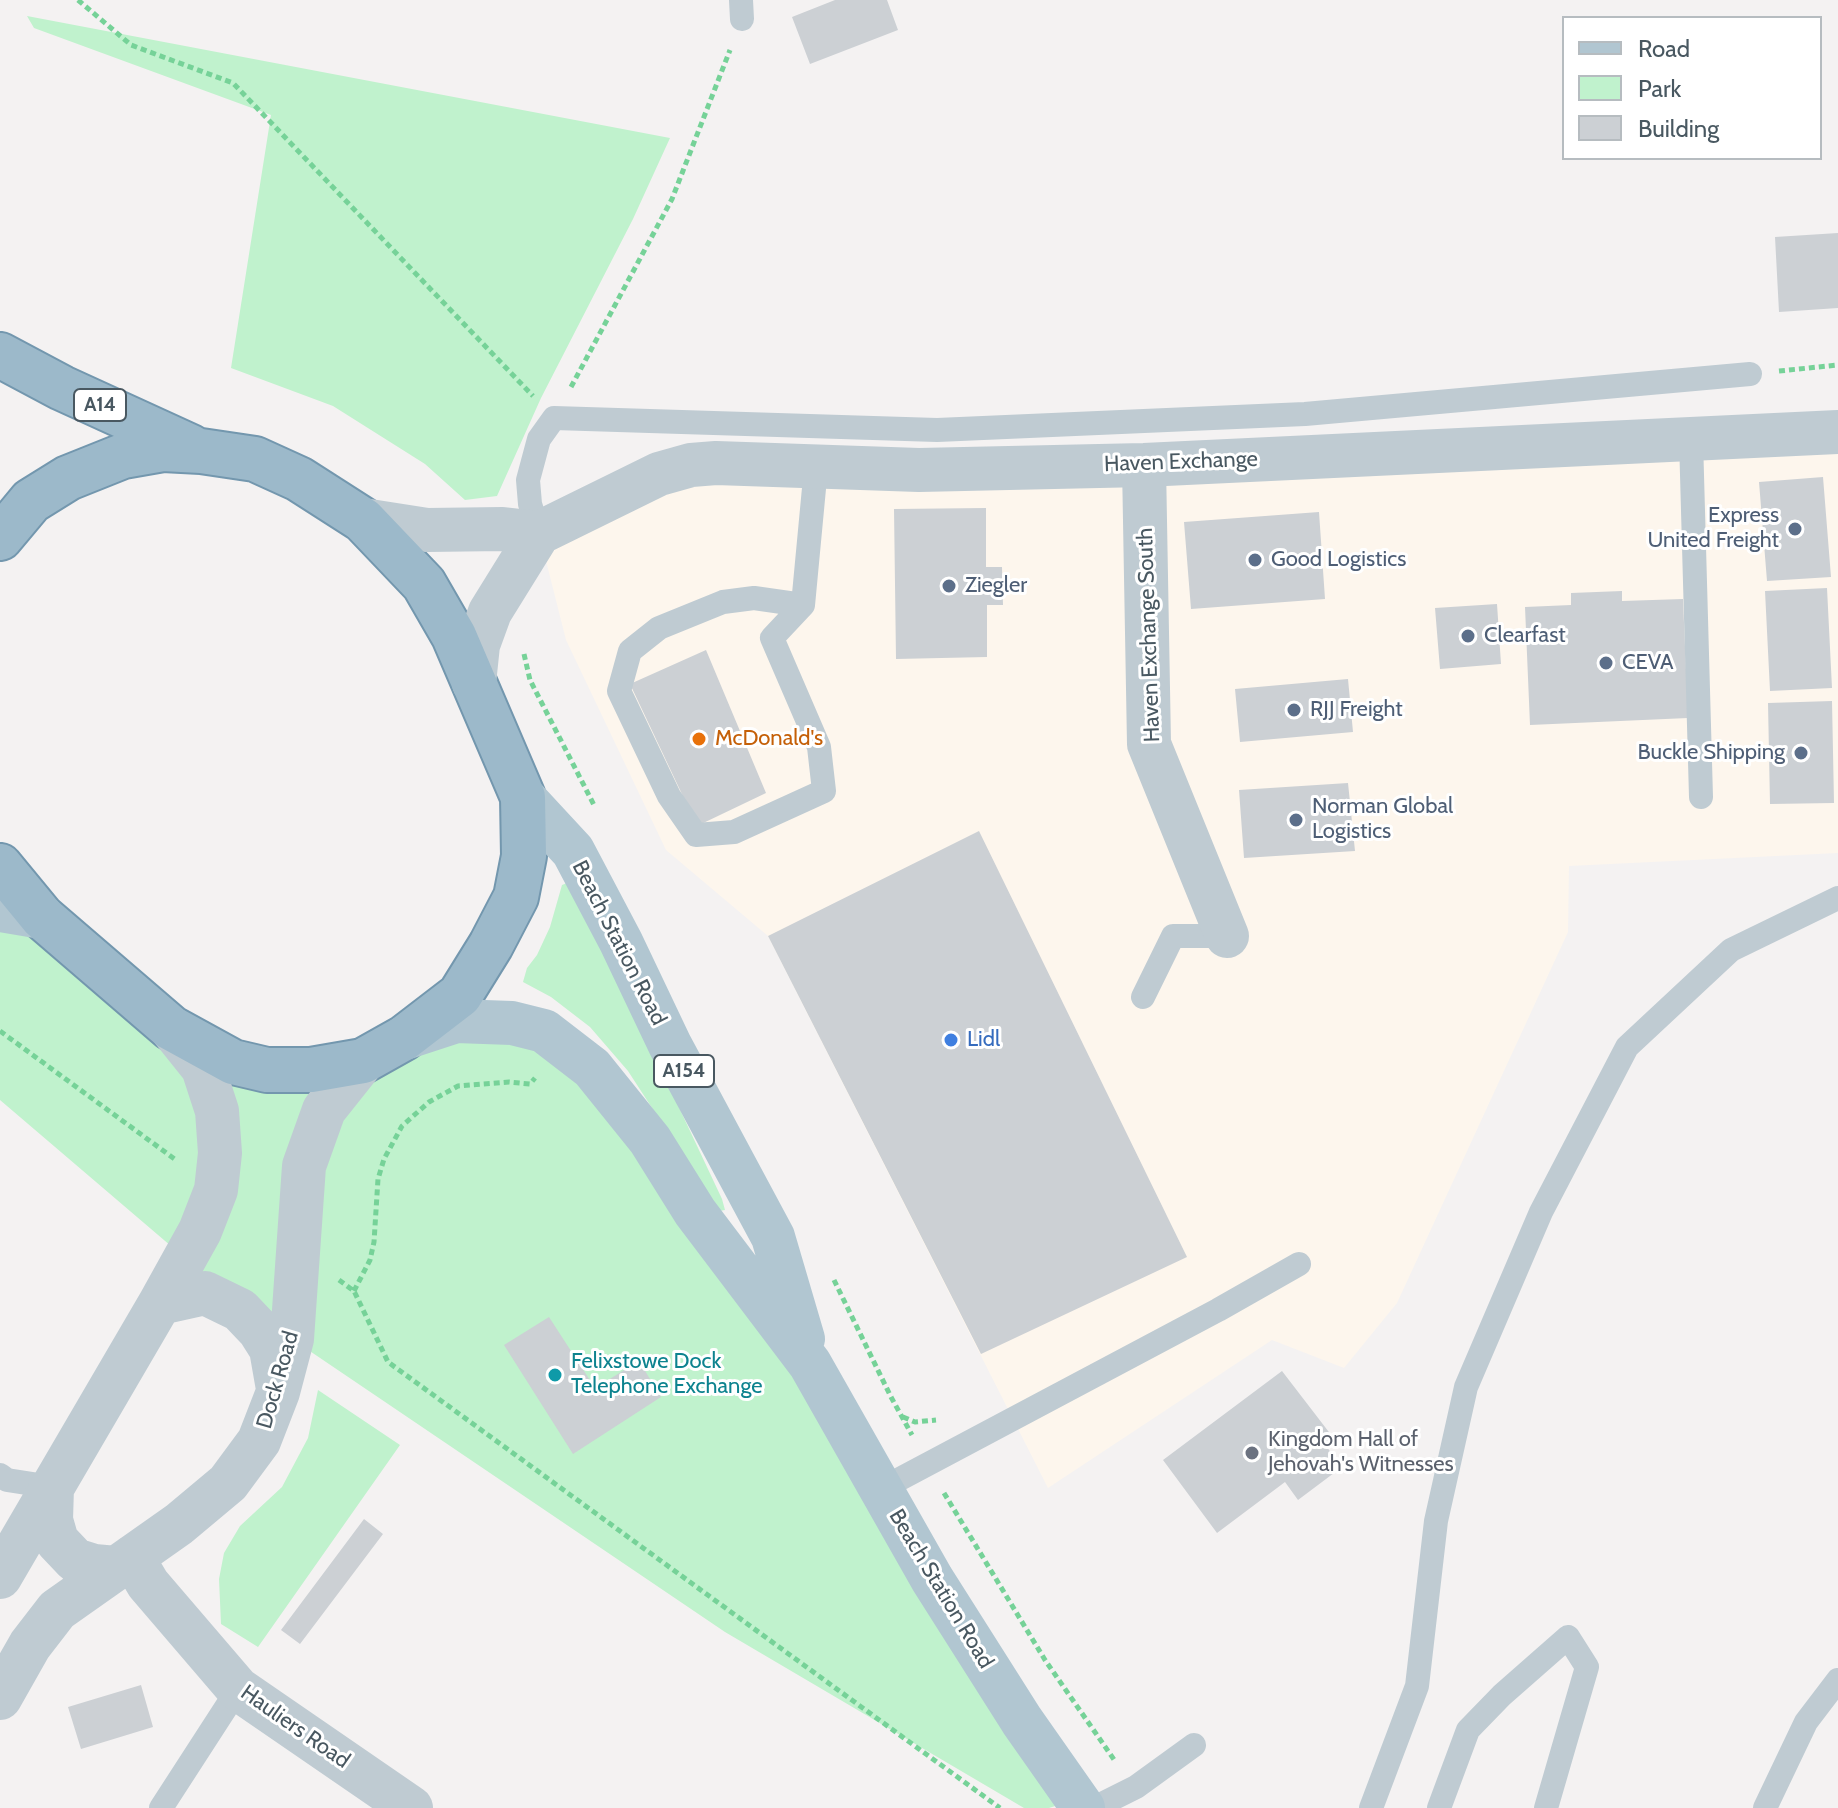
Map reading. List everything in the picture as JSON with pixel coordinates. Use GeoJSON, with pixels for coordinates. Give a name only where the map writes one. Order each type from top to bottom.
{"type":"FeatureCollection","features":[{"type":"Feature","properties":{"kind":"highway","name":"A14"},"geometry":{"type":"LineString","coordinates":[[0,355],[62,388],[201,451]]}},
{"type":"Feature","properties":{"kind":"highway"},"geometry":{"type":"LineString","coordinates":[[0,538],[31,501],[68,478],[123,456],[163,449],[201,451],[255,459],[299,479],[363,520],[424,584],[454,636],[523,797],[524,856],[516,897],[460,995],[404,1038],[363,1061],[311,1070],[267,1070],[233,1062],[171,1028],[21,914],[0,866]]}},
{"type":"Feature","properties":{"kind":"main road","name":"Beach Station Road"},"geometry":{"type":"LineString","coordinates":[[523,797],[573,851],[670,1045],[773,1237],[810,1364]]}},
{"type":"Feature","properties":{"kind":"main road","name":"Beach Station Road"},"geometry":{"type":"LineString","coordinates":[[404,1038],[456,1021],[512,1023],[544,1031],[592,1068],[650,1140],[695,1212],[810,1364],[932,1579],[1022,1721],[1083,1808]]}},
{"type":"Feature","properties":{"kind":"street","name":"Haven Exchange"},"geometry":{"type":"LineString","coordinates":[[539,533],[659,474],[691,465],[919,470],[1144,465],[1838,432]]}},
{"type":"Feature","properties":{"kind":"street","name":"Haven Exchange South"},"geometry":{"type":"LineString","coordinates":[[1144,465],[1149,744],[1227,936]]}},
{"type":"Feature","properties":{"kind":"street"},"geometry":{"type":"LineString","coordinates":[[363,520],[427,530],[503,529],[539,533],[490,612],[478,645],[474,683]]}},
{"type":"Feature","properties":{"kind":"street"},"geometry":{"type":"LineString","coordinates":[[0,1577],[160,1303],[216,1190],[220,1153],[217,1111],[203,1068],[171,1028]]}},
{"type":"Feature","properties":{"kind":"street","name":"Dock Road"},"geometry":{"type":"LineString","coordinates":[[0,1698],[30,1645],[57,1610],[179,1524],[228,1483],[259,1441],[278,1392],[292,1339],[304,1166],[324,1110],[363,1061]]}},
{"type":"Feature","properties":{"kind":"street"},"geometry":{"type":"LineString","coordinates":[[160,1303],[205,1293],[240,1310],[259,1330],[271,1349],[278,1392]]}},
{"type":"Feature","properties":{"kind":"street"},"geometry":{"type":"LineString","coordinates":[[52,1487],[51,1520],[57,1541],[75,1560],[94,1566],[124,1562]]}},
{"type":"Feature","properties":{"kind":"street","name":"Hauliers Road"},"geometry":{"type":"LineString","coordinates":[[124,1562],[148,1584],[238,1689],[411,1808]]}},
{"type":"Feature","properties":{"kind":"lane"},"geometry":{"type":"LineString","coordinates":[[539,533],[530,504],[528,480],[539,439],[554,418],[937,430],[1305,414],[1750,374]]}},
{"type":"Feature","properties":{"kind":"lane"},"geometry":{"type":"LineString","coordinates":[[1691,439],[1701,797]]}},
{"type":"Feature","properties":{"kind":"lane"},"geometry":{"type":"LineString","coordinates":[[772,638],[803,605],[816,467]]}},
{"type":"Feature","properties":{"kind":"lane"},"geometry":{"type":"LineString","coordinates":[[754,598],[819,747],[824,791],[734,832],[696,835],[669,796],[619,691],[630,651],[659,628],[723,602],[754,598],[803,605]]}},
{"type":"Feature","properties":{"kind":"lane"},"geometry":{"type":"LineString","coordinates":[[1371,1808],[1417,1686],[1436,1521],[1466,1387],[1541,1212],[1627,1047],[1731,950],[1838,898]]}},
{"type":"Feature","properties":{"kind":"lane"},"geometry":{"type":"LineString","coordinates":[[1143,997],[1173,936],[1227,936]]}},
{"type":"Feature","properties":{"kind":"lane"},"geometry":{"type":"LineString","coordinates":[[881,1489],[1299,1264]]}},
{"type":"Feature","properties":{"kind":"lane"},"geometry":{"type":"LineString","coordinates":[[0,1475],[7,1480],[52,1487]]}},
{"type":"Feature","properties":{"kind":"lane"},"geometry":{"type":"LineString","coordinates":[[1439,1808],[1468,1730],[1502,1695],[1568,1637],[1587,1667],[1546,1808]]}},
{"type":"Feature","properties":{"kind":"lane"},"geometry":{"type":"LineString","coordinates":[[1765,1808],[1806,1722],[1838,1680]]}},
{"type":"Feature","properties":{"kind":"lane"},"geometry":{"type":"LineString","coordinates":[[161,1808],[238,1689]]}},
{"type":"Feature","properties":{"kind":"lane"},"geometry":{"type":"LineString","coordinates":[[1094,1808],[1136,1787],[1194,1745]]}},
{"type":"Feature","properties":{"kind":"path"},"geometry":{"type":"LineString","coordinates":[[78,0],[131,45],[233,83],[554,418],[672,199],[742,10]]}},
{"type":"Feature","properties":{"kind":"path"},"geometry":{"type":"LineString","coordinates":[[1750,374],[1838,365]]}},
{"type":"Feature","properties":{"kind":"path"},"geometry":{"type":"LineString","coordinates":[[524,649],[523,659],[530,680],[601,820]]}},
{"type":"Feature","properties":{"kind":"path"},"geometry":{"type":"LineString","coordinates":[[561,1043],[530,1084],[509,1082],[458,1086],[416,1112],[402,1126],[392,1143],[378,1179],[370,1260],[354,1291],[388,1362],[1000,1808]]}},
{"type":"Feature","properties":{"kind":"path"},"geometry":{"type":"LineString","coordinates":[[952,1508],[1045,1660],[1111,1757],[1136,1787]]}},
{"type":"Feature","properties":{"kind":"shaded area"},"geometry":{"type":"Polygon","coordinates":[[[1838,432],[1838,853],[1569,866],[1568,932],[1397,1303],[1344,1368],[1272,1340],[1048,1488],[768,936],[666,850],[566,640],[539,533],[659,474],[1838,432]]]}},
{"type":"Feature","properties":{"kind":"green space"},"geometry":{"type":"Polygon","coordinates":[[[27,16],[670,138],[633,219],[541,398],[497,496],[465,500],[425,464],[333,406],[231,368],[271,115],[34,28],[27,16]]]}},
{"type":"Feature","properties":{"kind":"green space"},"geometry":{"type":"Polygon","coordinates":[[[567,883],[606,952],[725,1210],[719,1211],[628,1071],[590,1027],[551,997],[523,982],[527,968],[550,927],[562,885],[567,883]]]}},
{"type":"Feature","properties":{"kind":"green space"},"geometry":{"type":"Polygon","coordinates":[[[0,910],[267,1070],[456,1021],[592,1068],[1077,1799],[1049,1808],[1024,1808],[725,1632],[292,1339],[185,1258],[0,1100],[0,910]]]}},
{"type":"Feature","properties":{"kind":"green space"},"geometry":{"type":"Polygon","coordinates":[[[318,1390],[400,1445],[258,1647],[221,1624],[219,1579],[224,1553],[240,1526],[282,1487],[308,1438],[318,1390]]]}},
{"type":"Feature","properties":{"kind":"building"},"geometry":{"type":"Polygon","coordinates":[[[835,0],[887,0],[898,30],[810,64],[792,17],[835,0]]]}},
{"type":"Feature","properties":{"kind":"building"},"geometry":{"type":"Polygon","coordinates":[[[1838,233],[1838,308],[1779,312],[1775,237],[1838,233]]]}},
{"type":"Feature","properties":{"kind":"building","name":"Express United Freight"},"geometry":{"type":"Polygon","coordinates":[[[1823,477],[1831,577],[1767,581],[1759,482],[1823,477]]]}},
{"type":"Feature","properties":{"kind":"building","name":"Ziegler"},"geometry":{"type":"Polygon","coordinates":[[[986,508],[986,567],[1002,567],[1003,605],[987,605],[987,657],[896,659],[894,509],[986,508]]]}},
{"type":"Feature","properties":{"kind":"building","name":"Good Logistics"},"geometry":{"type":"Polygon","coordinates":[[[1319,512],[1325,599],[1191,609],[1184,522],[1319,512]]]}},
{"type":"Feature","properties":{"kind":"building"},"geometry":{"type":"Polygon","coordinates":[[[1827,588],[1832,688],[1770,691],[1765,591],[1827,588]]]}},
{"type":"Feature","properties":{"kind":"building","name":"CEVA"},"geometry":{"type":"Polygon","coordinates":[[[1622,591],[1622,601],[1683,599],[1688,718],[1530,725],[1525,607],[1571,605],[1571,593],[1622,591]]]}},
{"type":"Feature","properties":{"kind":"building","name":"Clearfast"},"geometry":{"type":"Polygon","coordinates":[[[1497,604],[1501,664],[1440,669],[1435,608],[1497,604]]]}},
{"type":"Feature","properties":{"kind":"building","name":"McDonald's"},"geometry":{"type":"Polygon","coordinates":[[[706,650],[766,793],[697,826],[630,684],[706,650]]]}},
{"type":"Feature","properties":{"kind":"building","name":"RJJ Freight"},"geometry":{"type":"Polygon","coordinates":[[[1348,679],[1353,732],[1240,742],[1235,689],[1348,679]]]}},
{"type":"Feature","properties":{"kind":"building","name":"Buckle Shipping"},"geometry":{"type":"Polygon","coordinates":[[[1832,701],[1834,803],[1770,804],[1768,703],[1832,701]]]}},
{"type":"Feature","properties":{"kind":"building","name":"Norman Global Logistics"},"geometry":{"type":"Polygon","coordinates":[[[1348,783],[1355,851],[1244,858],[1239,790],[1348,783]]]}},
{"type":"Feature","properties":{"kind":"building","name":"Lidl"},"geometry":{"type":"Polygon","coordinates":[[[979,831],[1187,1257],[981,1354],[768,936],[979,831]]]}},
{"type":"Feature","properties":{"kind":"building","name":"Felixstowe Dock Telephone Exchange"},"geometry":{"type":"Polygon","coordinates":[[[549,1317],[595,1388],[639,1361],[661,1397],[573,1454],[504,1345],[549,1317]]]}},
{"type":"Feature","properties":{"kind":"building","name":"Kingdom Hall of Jehovah's Witnesses"},"geometry":{"type":"Polygon","coordinates":[[[1282,1371],[1335,1440],[1326,1446],[1342,1467],[1298,1500],[1285,1482],[1217,1533],[1163,1460],[1282,1371]]]}},
{"type":"Feature","properties":{"kind":"building"},"geometry":{"type":"Polygon","coordinates":[[[364,1519],[383,1534],[300,1644],[281,1630],[364,1519]]]}},
{"type":"Feature","properties":{"kind":"building"},"geometry":{"type":"Polygon","coordinates":[[[141,1685],[153,1727],[81,1749],[68,1707],[141,1685]]]}},
{"type":"Feature","properties":{"kind":"place","name":"Express United Freight"},"geometry":{"type":"Point","coordinates":[1795,529]}},
{"type":"Feature","properties":{"kind":"place","name":"Good Logistics"},"geometry":{"type":"Point","coordinates":[1255,560]}},
{"type":"Feature","properties":{"kind":"place","name":"Ziegler"},"geometry":{"type":"Point","coordinates":[949,586]}},
{"type":"Feature","properties":{"kind":"place","name":"Clearfast"},"geometry":{"type":"Point","coordinates":[1468,636]}},
{"type":"Feature","properties":{"kind":"place","name":"CEVA"},"geometry":{"type":"Point","coordinates":[1606,663]}},
{"type":"Feature","properties":{"kind":"place","name":"RJJ Freight"},"geometry":{"type":"Point","coordinates":[1294,710]}},
{"type":"Feature","properties":{"kind":"place","name":"McDonald's"},"geometry":{"type":"Point","coordinates":[699,739]}},
{"type":"Feature","properties":{"kind":"place","name":"Buckle Shipping"},"geometry":{"type":"Point","coordinates":[1801,753]}},
{"type":"Feature","properties":{"kind":"place","name":"Norman Global Logistics"},"geometry":{"type":"Point","coordinates":[1296,820]}},
{"type":"Feature","properties":{"kind":"place","name":"Lidl"},"geometry":{"type":"Point","coordinates":[951,1040]}},
{"type":"Feature","properties":{"kind":"place","name":"Felixstowe Dock Telephone Exchange"},"geometry":{"type":"Point","coordinates":[555,1375]}},
{"type":"Feature","properties":{"kind":"place","name":"Kingdom Hall of Jehovah's Witnesses"},"geometry":{"type":"Point","coordinates":[1252,1453]}}]}
